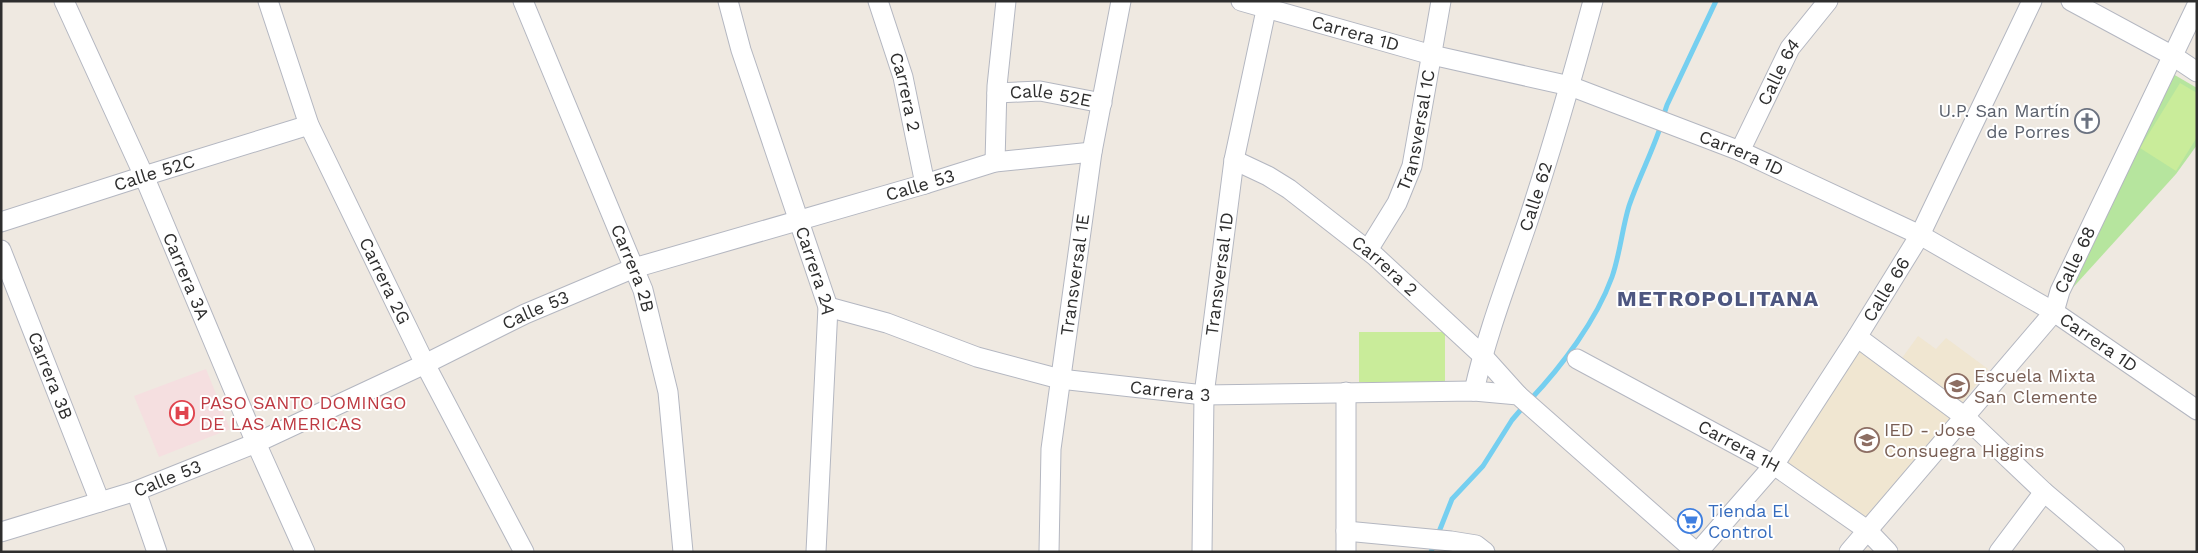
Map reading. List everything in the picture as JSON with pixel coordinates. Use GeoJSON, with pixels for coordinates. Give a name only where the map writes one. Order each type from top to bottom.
{"type":"FeatureCollection","features":[{"type":"Feature","properties":{"kind":"street","name":"Carrera 3A"},"geometry":{"type":"LineString","coordinates":[[64,1],[144,176],[256,443],[305,552]]}},
{"type":"Feature","properties":{"kind":"street","name":"Carrera 2G"},"geometry":{"type":"LineString","coordinates":[[268,1],[309,126],[425,364],[524,552]]}},
{"type":"Feature","properties":{"kind":"street","name":"Carrera 2B"},"geometry":{"type":"LineString","coordinates":[[523,1],[643,290],[668,392],[683,552]]}},
{"type":"Feature","properties":{"kind":"street","name":"Carrera 2A"},"geometry":{"type":"LineString","coordinates":[[728,1],[741,50],[828,307],[816,552]]}},
{"type":"Feature","properties":{"kind":"street","name":"Carrera 2"},"geometry":{"type":"LineString","coordinates":[[878,1],[904,77],[925,184]]}},
{"type":"Feature","properties":{"kind":"street"},"geometry":{"type":"LineString","coordinates":[[995,162],[997,92],[1006,1]]}},
{"type":"Feature","properties":{"kind":"street","name":"Transversal 1E"},"geometry":{"type":"LineString","coordinates":[[1049,552],[1051,449],[1060,379],[1092,152],[1121,1]]}},
{"type":"Feature","properties":{"kind":"street","name":"Carrera 1D"},"geometry":{"type":"LineString","coordinates":[[1241,1],[1268,4],[1432,55],[1570,86],[1740,151],[1920,235],[2054,312],[2197,410]]}},
{"type":"Feature","properties":{"kind":"street","name":"Transversal 1C"},"geometry":{"type":"LineString","coordinates":[[1368,250],[1397,203],[1408,180],[1432,55],[1440,1]]}},
{"type":"Feature","properties":{"kind":"street","name":"Calle 62"},"geometry":{"type":"LineString","coordinates":[[1470,391],[1529,220],[1570,86],[1593,1]]}},
{"type":"Feature","properties":{"kind":"street","name":"Calle 64"},"geometry":{"type":"LineString","coordinates":[[1740,151],[1790,48],[1828,1]]}},
{"type":"Feature","properties":{"kind":"street","name":"Calle 66"},"geometry":{"type":"LineString","coordinates":[[1697,552],[1774,465],[1920,235],[2032,1]]}},
{"type":"Feature","properties":{"kind":"street"},"geometry":{"type":"LineString","coordinates":[[2071,1],[2173,56],[2197,72]]}},
{"type":"Feature","properties":{"kind":"street","name":"Transversal 1D"},"geometry":{"type":"LineString","coordinates":[[1202,552],[1204,395],[1234,160],[1268,4]]}},
{"type":"Feature","properties":{"kind":"street","name":"Calle 68"},"geometry":{"type":"LineString","coordinates":[[1848,552],[2054,312],[2060,291],[2197,5]]}},
{"type":"Feature","properties":{"kind":"street","name":"Calle 52E"},"geometry":{"type":"LineString","coordinates":[[997,92],[1040,91],[1102,103]]}},
{"type":"Feature","properties":{"kind":"street","name":"Calle 52C"},"geometry":{"type":"LineString","coordinates":[[1,222],[309,126]]}},
{"type":"Feature","properties":{"kind":"street","name":"Calle 53"},"geometry":{"type":"LineString","coordinates":[[1,532],[136,492],[256,443],[425,364],[525,314],[634,268],[995,162],[1092,152]]}},
{"type":"Feature","properties":{"kind":"street","name":"Carrera 2"},"geometry":{"type":"LineString","coordinates":[[1234,160],[1268,176],[1289,189],[1368,250],[1482,355],[1525,401],[1697,552]]}},
{"type":"Feature","properties":{"kind":"street","name":"Carrera 3B"},"geometry":{"type":"LineString","coordinates":[[1,250],[100,502]]}},
{"type":"Feature","properties":{"kind":"street","name":"Carrera 3"},"geometry":{"type":"LineString","coordinates":[[828,307],[888,323],[978,357],[1060,379],[1204,395],[1470,391],[1525,401]]}},
{"type":"Feature","properties":{"kind":"street"},"geometry":{"type":"LineString","coordinates":[[1857,337],[1965,417],[2044,492],[2115,552]]}},
{"type":"Feature","properties":{"kind":"street","name":"Carrera 1H"},"geometry":{"type":"LineString","coordinates":[[1577,359],[1774,465],[1867,530],[1888,552]]}},
{"type":"Feature","properties":{"kind":"street"},"geometry":{"type":"LineString","coordinates":[[1346,392],[1346,552]]}},
{"type":"Feature","properties":{"kind":"street"},"geometry":{"type":"LineString","coordinates":[[136,492],[157,552]]}},
{"type":"Feature","properties":{"kind":"street"},"geometry":{"type":"LineString","coordinates":[[2000,552],[2044,492]]}},
{"type":"Feature","properties":{"kind":"street"},"geometry":{"type":"LineString","coordinates":[[1346,531],[1451,541],[1476,545],[1485,552]]}},
{"type":"Feature","properties":{"kind":"shaded area","name":"Escuela Mixta San Clemente"},"geometry":{"type":"Polygon","coordinates":[[[1918,336],[1936,349],[1946,338],[1988,369],[1962,403],[1902,358],[1918,336]]]}},
{"type":"Feature","properties":{"kind":"shaded area","name":"IED - Jose Consuegra Higgins"},"geometry":{"type":"Polygon","coordinates":[[[1857,349],[1952,416],[1866,519],[1787,464],[1857,349]]]}},
{"type":"Feature","properties":{"kind":"shaded area","name":"PASO SANTO DOMINGO DE LAS AMERICAS"},"geometry":{"type":"Polygon","coordinates":[[[206,369],[230,429],[159,457],[134,396],[206,369]]]}},
{"type":"Feature","properties":{"kind":"green space"},"geometry":{"type":"Polygon","coordinates":[[[2173,74],[2197,88],[2197,145],[2176,174],[2068,293],[2173,74]]]}},
{"type":"Feature","properties":{"kind":"green space"},"geometry":{"type":"Polygon","coordinates":[[[2180,83],[2197,93],[2197,137],[2176,171],[2140,148],[2180,83]]]}},
{"type":"Feature","properties":{"kind":"green space"},"geometry":{"type":"Polygon","coordinates":[[[1359,332],[1445,332],[1445,382],[1359,382],[1359,332]]]}},
{"type":"Feature","properties":{"kind":"waterway"},"geometry":{"type":"LineString","coordinates":[[1663,117],[1716,1]]}},
{"type":"Feature","properties":{"kind":"waterway"},"geometry":{"type":"LineString","coordinates":[[1530,400],[1566,358],[1605,294],[1615,268],[1629,206],[1661,125]]}},
{"type":"Feature","properties":{"kind":"waterway"},"geometry":{"type":"LineString","coordinates":[[1431,552],[1452,499],[1483,466],[1512,420],[1524,406]]}},
{"type":"Feature","properties":{"kind":"place","name":"U.P. San Martín de Porres"},"geometry":{"type":"Point","coordinates":[2087,121]}},
{"type":"Feature","properties":{"kind":"place","name":"Escuela Mixta San Clemente"},"geometry":{"type":"Point","coordinates":[1957,386]}},
{"type":"Feature","properties":{"kind":"place","name":"PASO SANTO DOMINGO DE LAS AMERICAS"},"geometry":{"type":"Point","coordinates":[182,413]}},
{"type":"Feature","properties":{"kind":"place","name":"IED - Jose Consuegra Higgins"},"geometry":{"type":"Point","coordinates":[1867,440]}},
{"type":"Feature","properties":{"kind":"place","name":"Tienda El Control"},"geometry":{"type":"Point","coordinates":[1690,521]}},
{"type":"Feature","properties":{"kind":"district","name":"METROPOLITANA"},"geometry":{"type":"Point","coordinates":[1718,298]}}]}
